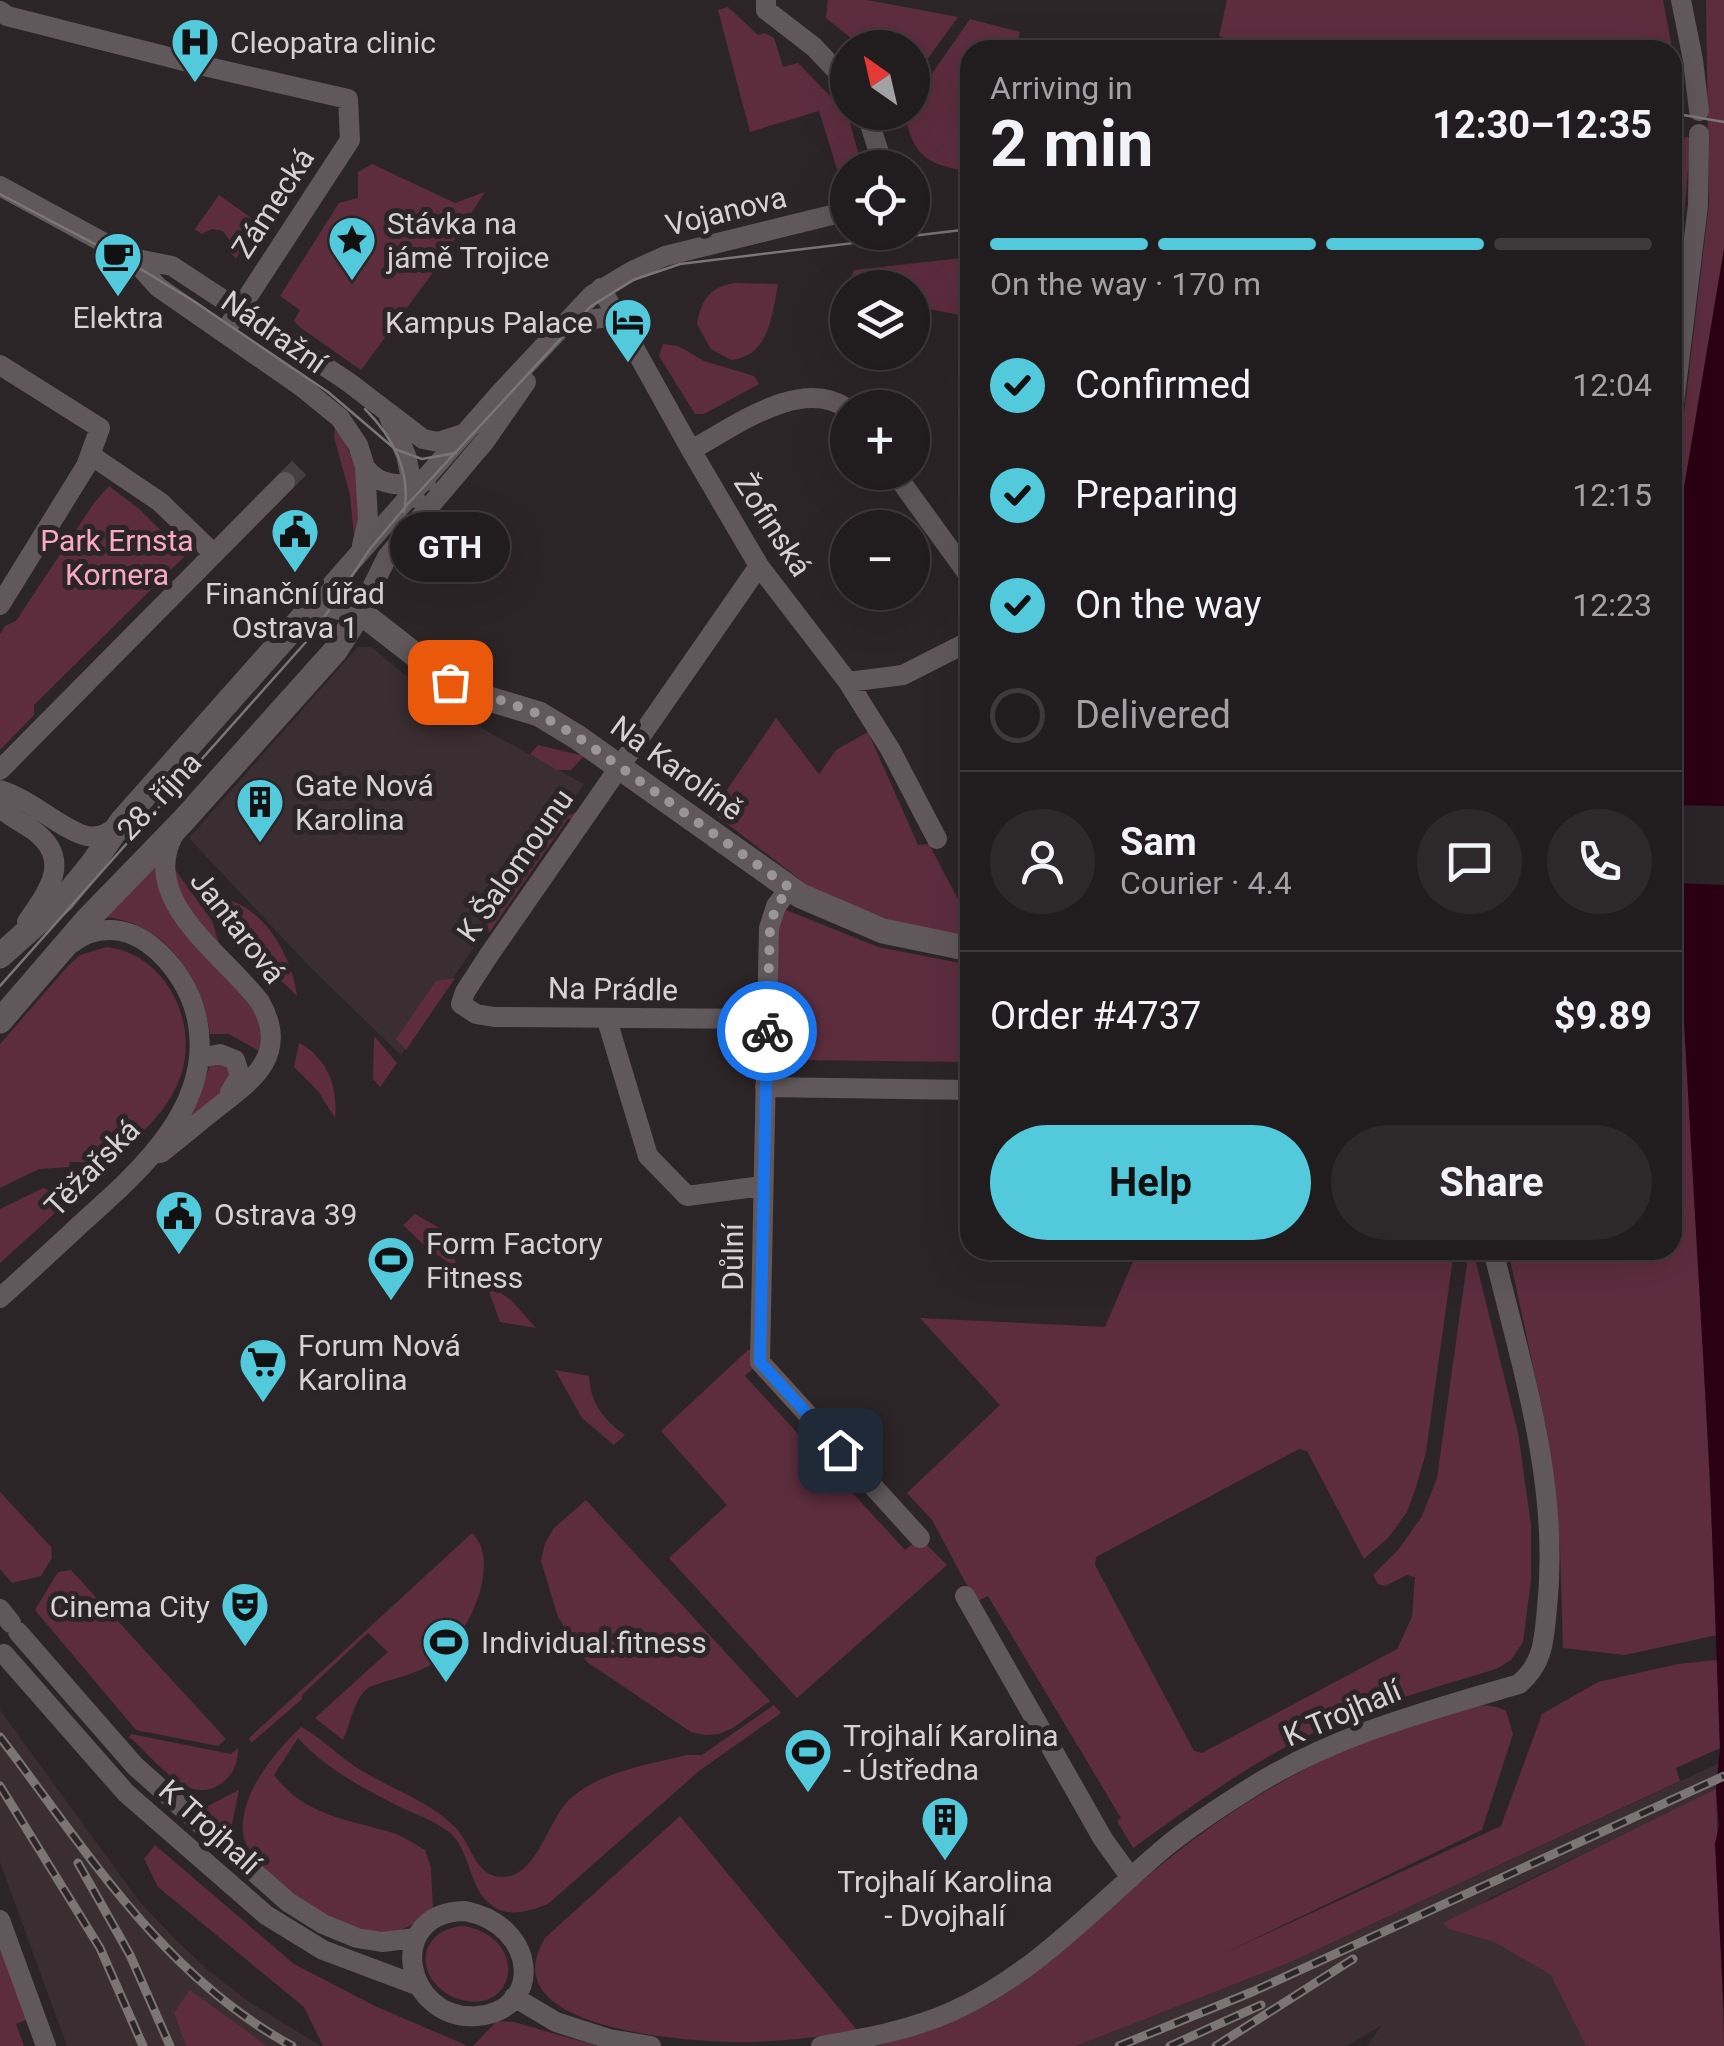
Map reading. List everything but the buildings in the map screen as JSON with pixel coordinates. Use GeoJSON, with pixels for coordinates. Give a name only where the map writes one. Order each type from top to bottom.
{"type":"FeatureCollection","features":[{"type":"Feature","properties":{"kind":"street"},"geometry":{"type":"LineString","coordinates":[[1681,0],[1694,60],[1699,111]]}},
{"type":"Feature","properties":{"kind":"street"},"geometry":{"type":"LineString","coordinates":[[766,5],[830,64]]}},
{"type":"Feature","properties":{"kind":"street","name":"Zámecká"},"geometry":{"type":"LineString","coordinates":[[0,11],[7,16],[204,66],[348,99],[350,140],[224,333]]}},
{"type":"Feature","properties":{"kind":"street"},"geometry":{"type":"LineString","coordinates":[[1682,338],[1698,206],[1699,134]]}},
{"type":"Feature","properties":{"kind":"street","name":"Nádražní"},"geometry":{"type":"LineString","coordinates":[[0,186],[132,258],[172,266],[347,381],[427,440],[452,440],[464,434]]}},
{"type":"Feature","properties":{"kind":"street","name":"Vojanova"},"geometry":{"type":"LineString","coordinates":[[604,294],[622,276],[665,256],[830,215]]}},
{"type":"Feature","properties":{"kind":"street","name":"Nádražní"},"geometry":{"type":"LineString","coordinates":[[132,258],[158,287],[340,418],[358,445],[365,467],[367,526],[357,554]]}},
{"type":"Feature","properties":{"kind":"street","name":"28. října"},"geometry":{"type":"LineString","coordinates":[[0,1021],[87,920],[182,822],[334,651],[360,612],[384,562],[485,441],[522,386],[604,294]]}},
{"type":"Feature","properties":{"kind":"street","name":"28. října"},"geometry":{"type":"LineString","coordinates":[[0,956],[62,900],[117,826],[571,315],[604,294]]}},
{"type":"Feature","properties":{"kind":"street","name":"Žofinská"},"geometry":{"type":"LineString","coordinates":[[604,294],[759,566],[848,682],[890,748],[937,839]]}},
{"type":"Feature","properties":{"kind":"street"},"geometry":{"type":"LineString","coordinates":[[578,325],[604,318],[623,327]]}},
{"type":"Feature","properties":{"kind":"street"},"geometry":{"type":"LineString","coordinates":[[0,365],[100,428],[92,456],[0,605]]}},
{"type":"Feature","properties":{"kind":"street"},"geometry":{"type":"LineString","coordinates":[[691,450],[790,399],[809,396],[830,401]]}},
{"type":"Feature","properties":{"kind":"street","name":"Nádražní"},"geometry":{"type":"LineString","coordinates":[[382,408],[400,440],[416,486],[413,519],[406,534]]}},
{"type":"Feature","properties":{"kind":"street"},"geometry":{"type":"LineString","coordinates":[[92,456],[160,502],[214,554]]}},
{"type":"Feature","properties":{"kind":"street"},"geometry":{"type":"LineString","coordinates":[[365,467],[372,477],[384,482],[416,486],[464,466]]}},
{"type":"Feature","properties":{"kind":"street"},"geometry":{"type":"LineString","coordinates":[[0,770],[285,482]]}},
{"type":"Feature","properties":{"kind":"street"},"geometry":{"type":"LineString","coordinates":[[907,490],[960,563]]}},
{"type":"Feature","properties":{"kind":"street"},"geometry":{"type":"LineString","coordinates":[[946,544],[960,546]]}},
{"type":"Feature","properties":{"kind":"street","name":"K Šalomounu"},"geometry":{"type":"LineString","coordinates":[[462,1004],[465,992],[489,955],[759,566]]}},
{"type":"Feature","properties":{"kind":"street"},"geometry":{"type":"LineString","coordinates":[[313,606],[339,606],[360,612]]}},
{"type":"Feature","properties":{"kind":"street","name":"Na Karolíně"},"geometry":{"type":"LineString","coordinates":[[360,612],[450,682],[539,714],[619,765],[790,888],[883,931],[960,946]]}},
{"type":"Feature","properties":{"kind":"street"},"geometry":{"type":"LineString","coordinates":[[848,682],[902,675],[960,646]]}},
{"type":"Feature","properties":{"kind":"street"},"geometry":{"type":"LineString","coordinates":[[0,790],[18,795],[84,835],[104,834],[117,826]]}},
{"type":"Feature","properties":{"kind":"street"},"geometry":{"type":"LineString","coordinates":[[0,807],[39,835],[53,858],[50,890],[19,936]]}},
{"type":"Feature","properties":{"kind":"street","name":"Jantarová"},"geometry":{"type":"LineString","coordinates":[[148,1163],[257,1076],[268,1054],[270,1031],[256,996],[170,896],[165,880],[166,856],[182,822]]}},
{"type":"Feature","properties":{"kind":"street"},"geometry":{"type":"LineString","coordinates":[[607,1020],[648,1156],[668,1178],[687,1196],[762,1186],[770,928],[776,906],[790,888]]}},
{"type":"Feature","properties":{"kind":"street","name":"Těžařská"},"geometry":{"type":"LineString","coordinates":[[0,1298],[148,1163],[190,1096],[200,1058],[199,1029],[190,996],[175,972],[146,941],[120,930],[95,931],[73,941],[56,959]]}},
{"type":"Feature","properties":{"kind":"street","name":"Na Prádle"},"geometry":{"type":"LineString","coordinates":[[462,1004],[476,1014],[494,1017],[799,1019]]}},
{"type":"Feature","properties":{"kind":"street","name":"Jantarová"},"geometry":{"type":"LineString","coordinates":[[200,1058],[228,1056],[239,1067],[235,1086],[216,1110]]}},
{"type":"Feature","properties":{"kind":"street"},"geometry":{"type":"LineString","coordinates":[[765,1087],[960,1090]]}},
{"type":"Feature","properties":{"kind":"street","name":"Důlní"},"geometry":{"type":"LineString","coordinates":[[762,1186],[760,1362],[920,1538]]}},
{"type":"Feature","properties":{"kind":"street","name":"K Trojhalí"},"geometry":{"type":"LineString","coordinates":[[821,2046],[922,2023],[979,1998],[1037,1960],[1166,1846],[1246,1790],[1306,1758],[1412,1714],[1518,1684],[1538,1663],[1549,1588],[1546,1487],[1537,1428],[1495,1260]]}},
{"type":"Feature","properties":{"kind":"street"},"geometry":{"type":"LineString","coordinates":[[966,1596],[1103,1839],[1130,1878]]}},
{"type":"Feature","properties":{"kind":"street","name":"K Trojhalí"},"geometry":{"type":"LineString","coordinates":[[10,1621],[135,1766],[288,1902],[323,1924],[357,1938],[382,1942],[416,1938]]}},
{"type":"Feature","properties":{"kind":"street","name":"K Trojhalí"},"geometry":{"type":"LineString","coordinates":[[4,1654],[126,1793],[266,1916],[323,1950],[419,1986]]}},
{"type":"Feature","properties":{"kind":"street"},"geometry":{"type":"LineString","coordinates":[[455,1911],[478,1914],[502,1925],[518,1942],[524,1960],[522,1980],[514,1997],[498,2010],[470,2016],[444,2009],[419,1986],[412,1968],[416,1938],[428,1922],[455,1911]]}},
{"type":"Feature","properties":{"kind":"street"},"geometry":{"type":"LineString","coordinates":[[0,1920],[46,2046]]}},
{"type":"Feature","properties":{"kind":"street"},"geometry":{"type":"LineString","coordinates":[[514,1997],[556,2022],[652,2046]]}},
{"type":"Feature","properties":{"kind":"shaded area"},"geometry":{"type":"Polygon","coordinates":[[[1724,249],[1724,2013],[1715,1844],[1719,1826],[1716,1789],[1720,1748],[1710,1477],[1682,988],[1682,500],[1724,249]]]}},
{"type":"Feature","properties":{"kind":"shaded area","name":"Gate Nová Karolina"},"geometry":{"type":"Polygon","coordinates":[[[358,647],[371,647],[425,691],[483,729],[584,784],[401,1055],[310,967],[189,838],[358,647]]]}},
{"type":"Feature","properties":{"kind":"shaded area"},"geometry":{"type":"Polygon","coordinates":[[[0,1710],[139,1901],[175,1939],[249,2002],[321,2046],[267,2046],[234,2023],[174,2013],[186,2046],[67,2046],[0,1862],[0,1710]]]}},
{"type":"Feature","properties":{"kind":"shaded area"},"geometry":{"type":"Polygon","coordinates":[[[1724,1761],[1724,1787],[1490,1898],[1449,1929],[1494,1942],[1551,1975],[1586,2046],[1367,2046],[1382,2025],[1347,2046],[1076,2046],[1286,1964],[1724,1761]]]}},
{"type":"Feature","properties":{"kind":"green space"},"geometry":{"type":"Polygon","coordinates":[[[828,0],[867,0],[958,17],[930,56],[930,30],[841,30],[826,18],[828,0]]]}},
{"type":"Feature","properties":{"kind":"green space"},"geometry":{"type":"Polygon","coordinates":[[[1227,0],[1663,0],[1671,40],[1226,40],[1219,36],[1227,0]]]}},
{"type":"Feature","properties":{"kind":"green space"},"geometry":{"type":"Polygon","coordinates":[[[1706,0],[1724,0],[1724,249],[1682,499],[1682,432],[1709,203],[1706,0]]]}},
{"type":"Feature","properties":{"kind":"green space"},"geometry":{"type":"Polygon","coordinates":[[[728,7],[758,35],[765,33],[774,38],[783,67],[798,63],[830,96],[830,130],[852,130],[857,150],[831,150],[819,111],[750,132],[718,10],[728,7]]]}},
{"type":"Feature","properties":{"kind":"green space"},"geometry":{"type":"Polygon","coordinates":[[[970,19],[1020,32],[1018,40],[960,40],[960,170],[932,161],[930,150],[919,150],[909,130],[930,130],[930,77],[970,19]]]}},
{"type":"Feature","properties":{"kind":"green space"},"geometry":{"type":"Polygon","coordinates":[[[1685,137],[1691,137],[1682,236],[1685,137]]]}},
{"type":"Feature","properties":{"kind":"green space"},"geometry":{"type":"Polygon","coordinates":[[[372,164],[455,203],[485,192],[434,271],[361,370],[301,328],[294,321],[300,310],[280,296],[339,203],[358,198],[358,172],[372,164]]]}},
{"type":"Feature","properties":{"kind":"green space"},"geometry":{"type":"Polygon","coordinates":[[[219,195],[260,224],[236,258],[230,253],[231,242],[223,231],[212,229],[202,234],[195,229],[219,195]]]}},
{"type":"Feature","properties":{"kind":"green space"},"geometry":{"type":"Polygon","coordinates":[[[960,258],[960,315],[930,309],[930,270],[854,270],[960,258]]]}},
{"type":"Feature","properties":{"kind":"green space"},"geometry":{"type":"Polygon","coordinates":[[[735,283],[778,284],[771,321],[761,343],[744,357],[731,360],[711,349],[697,324],[708,296],[719,287],[735,283]]]}},
{"type":"Feature","properties":{"kind":"green space"},"geometry":{"type":"Polygon","coordinates":[[[663,344],[678,346],[704,361],[754,376],[759,384],[704,414],[695,414],[659,356],[663,344]]]}},
{"type":"Feature","properties":{"kind":"green space"},"geometry":{"type":"Polygon","coordinates":[[[335,427],[350,455],[359,485],[361,517],[355,547],[350,495],[334,437],[335,427]]]}},
{"type":"Feature","properties":{"kind":"green space","name":"Park Ernsta Kornera"},"geometry":{"type":"Polygon","coordinates":[[[109,486],[186,555],[34,705],[34,715],[0,750],[0,634],[5,626],[16,621],[109,486]]]}},
{"type":"Feature","properties":{"kind":"green space"},"geometry":{"type":"Polygon","coordinates":[[[776,718],[819,774],[836,750],[868,732],[918,845],[929,844],[960,903],[960,936],[927,934],[815,891],[712,812],[776,718]]]}},
{"type":"Feature","properties":{"kind":"green space"},"geometry":{"type":"Polygon","coordinates":[[[538,745],[584,756],[571,770],[557,770],[530,754],[538,745]]]}},
{"type":"Feature","properties":{"kind":"green space"},"geometry":{"type":"Polygon","coordinates":[[[581,811],[574,821],[568,818],[489,933],[485,912],[546,823],[581,811]]]}},
{"type":"Feature","properties":{"kind":"green space"},"geometry":{"type":"Polygon","coordinates":[[[157,856],[159,881],[246,993],[263,1030],[261,1052],[229,1034],[210,1034],[206,1013],[189,973],[162,941],[145,929],[104,917],[157,856]]]}},
{"type":"Feature","properties":{"kind":"green space"},"geometry":{"type":"Polygon","coordinates":[[[171,864],[212,921],[221,950],[180,903],[171,864]]]}},
{"type":"Feature","properties":{"kind":"green space"},"geometry":{"type":"Polygon","coordinates":[[[232,901],[257,916],[276,940],[290,968],[297,996],[245,944],[232,901]]]}},
{"type":"Feature","properties":{"kind":"green space"},"geometry":{"type":"Polygon","coordinates":[[[776,906],[878,947],[960,963],[960,1062],[799,1060],[797,1012],[767,1011],[776,906]]]}},
{"type":"Feature","properties":{"kind":"green space"},"geometry":{"type":"Polygon","coordinates":[[[107,947],[128,952],[146,963],[173,994],[185,1035],[180,1078],[154,1119],[112,1157],[39,1169],[0,1188],[0,1044],[80,955],[107,947]]]}},
{"type":"Feature","properties":{"kind":"green space"},"geometry":{"type":"Polygon","coordinates":[[[1682,973],[1717,1635],[1625,1655],[1563,1648],[1560,1545],[1546,1426],[1510,1260],[1682,1260],[1682,973]]]}},
{"type":"Feature","properties":{"kind":"green space"},"geometry":{"type":"Polygon","coordinates":[[[455,978],[406,1050],[396,1039],[436,981],[455,978]]]}},
{"type":"Feature","properties":{"kind":"green space"},"geometry":{"type":"Polygon","coordinates":[[[374,1036],[397,1063],[380,1087],[373,1079],[374,1036]]]}},
{"type":"Feature","properties":{"kind":"green space"},"geometry":{"type":"Polygon","coordinates":[[[299,1043],[317,1057],[329,1074],[335,1095],[335,1118],[318,1091],[294,1067],[299,1043]]]}},
{"type":"Feature","properties":{"kind":"green space"},"geometry":{"type":"Polygon","coordinates":[[[228,1062],[232,1082],[185,1125],[211,1064],[228,1062]]]}},
{"type":"Feature","properties":{"kind":"green space"},"geometry":{"type":"Polygon","coordinates":[[[43,1188],[56,1193],[53,1215],[0,1263],[0,1209],[43,1188]]]}},
{"type":"Feature","properties":{"kind":"green space"},"geometry":{"type":"Polygon","coordinates":[[[415,1214],[448,1233],[457,1268],[427,1248],[403,1225],[415,1214]]]}},
{"type":"Feature","properties":{"kind":"green space"},"geometry":{"type":"Polygon","coordinates":[[[1134,1260],[1453,1260],[1426,1452],[1416,1487],[1407,1512],[1388,1538],[1364,1559],[1307,1451],[1299,1449],[1096,1557],[1095,1565],[1194,1751],[1202,1753],[1397,1649],[1412,1617],[1415,1577],[1407,1575],[1385,1586],[1378,1584],[1373,1575],[1399,1549],[1422,1516],[1437,1478],[1467,1263],[1475,1260],[1518,1433],[1531,1525],[1531,1580],[1523,1642],[1511,1660],[1496,1669],[1372,1709],[1301,1739],[1236,1776],[1133,1848],[1117,1821],[1121,1818],[988,1596],[976,1602],[932,1520],[907,1493],[1000,1405],[920,1318],[1105,1327],[1134,1260]]]}},
{"type":"Feature","properties":{"kind":"green space"},"geometry":{"type":"Polygon","coordinates":[[[486,1283],[511,1300],[536,1328],[500,1322],[486,1283]]]}},
{"type":"Feature","properties":{"kind":"green space"},"geometry":{"type":"Polygon","coordinates":[[[748,1350],[755,1350],[760,1362],[745,1376],[905,1550],[920,1538],[947,1565],[797,1698],[669,1558],[727,1505],[661,1431],[748,1350]]]}},
{"type":"Feature","properties":{"kind":"green space"},"geometry":{"type":"Polygon","coordinates":[[[555,1370],[589,1376],[600,1410],[625,1435],[614,1445],[582,1418],[555,1370]]]}},
{"type":"Feature","properties":{"kind":"green space"},"geometry":{"type":"Polygon","coordinates":[[[0,1492],[51,1547],[52,1558],[41,1576],[12,1583],[0,1569],[0,1492]]]}},
{"type":"Feature","properties":{"kind":"green space"},"geometry":{"type":"Polygon","coordinates":[[[586,1500],[770,1701],[733,1728],[705,1735],[691,1732],[587,1662],[558,1617],[541,1561],[554,1528],[586,1500]]]}},
{"type":"Feature","properties":{"kind":"green space"},"geometry":{"type":"Polygon","coordinates":[[[472,1533],[481,1546],[482,1581],[468,1620],[447,1652],[420,1670],[369,1687],[356,1705],[343,1740],[315,1718],[388,1652],[368,1633],[251,1743],[249,1738],[472,1533]]]}},
{"type":"Feature","properties":{"kind":"green space"},"geometry":{"type":"Polygon","coordinates":[[[71,1570],[226,1739],[218,1746],[136,1730],[35,1610],[58,1572],[71,1570]]]}},
{"type":"Feature","properties":{"kind":"green space"},"geometry":{"type":"Polygon","coordinates":[[[1717,1660],[1720,1748],[1676,1768],[1680,1781],[1286,1964],[1076,2046],[877,2046],[958,2019],[1003,1995],[1045,1965],[1191,1841],[1256,1797],[1325,1759],[1397,1729],[1479,1706],[1506,1711],[1513,1734],[1482,1830],[1216,1957],[1501,1826],[1542,1714],[1598,1682],[1678,1664],[1717,1660]]]}},
{"type":"Feature","properties":{"kind":"green space"},"geometry":{"type":"Polygon","coordinates":[[[774,1705],[781,1713],[699,1771],[548,1904],[526,1911],[497,1909],[483,1897],[461,1848],[448,1831],[346,1777],[298,1738],[274,1775],[312,1807],[394,1833],[425,1850],[431,1868],[433,1910],[392,1932],[368,1931],[347,1924],[279,1883],[249,1849],[243,1832],[253,1788],[270,1761],[301,1727],[356,1767],[444,1818],[461,1834],[480,1867],[505,1877],[526,1867],[567,1802],[592,1783],[623,1771],[702,1755],[774,1705]]]}},
{"type":"Feature","properties":{"kind":"green space"},"geometry":{"type":"Polygon","coordinates":[[[131,1734],[231,1754],[238,1748],[236,1763],[222,1783],[196,1789],[171,1777],[129,1737],[131,1734]]]}},
{"type":"Feature","properties":{"kind":"green space"},"geometry":{"type":"Polygon","coordinates":[[[1716,1789],[1724,2046],[1586,2046],[1551,1975],[1494,1942],[1449,1929],[1443,1923],[1716,1789]]]}},
{"type":"Feature","properties":{"kind":"green space"},"geometry":{"type":"Polygon","coordinates":[[[239,1790],[229,1838],[198,1811],[239,1790]]]}},
{"type":"Feature","properties":{"kind":"green space"},"geometry":{"type":"Polygon","coordinates":[[[680,1816],[857,2030],[763,2041],[688,2039],[606,2026],[570,2012],[545,1994],[535,1969],[546,1937],[680,1816]]]}},
{"type":"Feature","properties":{"kind":"green space"},"geometry":{"type":"Polygon","coordinates":[[[155,1845],[294,1964],[377,2007],[468,2046],[323,2046],[304,2007],[158,1887],[144,1859],[155,1845]]]}},
{"type":"Feature","properties":{"kind":"green space"},"geometry":{"type":"Polygon","coordinates":[[[464,1926],[486,1934],[500,1946],[507,1960],[508,1975],[502,1988],[491,1998],[476,2002],[443,1991],[426,1963],[433,1939],[464,1926]]]}},
{"type":"Feature","properties":{"kind":"green space"},"geometry":{"type":"Polygon","coordinates":[[[0,1939],[31,2018],[16,2024],[24,2046],[0,2046],[0,1939]]]}},
{"type":"Feature","properties":{"kind":"green space"},"geometry":{"type":"Polygon","coordinates":[[[190,1990],[267,2046],[186,2046],[174,2013],[190,1990]]]}},
{"type":"Feature","properties":{"kind":"green space"},"geometry":{"type":"Polygon","coordinates":[[[497,2021],[514,2022],[597,2046],[473,2046],[497,2021]]]}},
{"type":"Feature","properties":{"kind":"pier"},"geometry":{"type":"Polygon","coordinates":[[[1682,805],[1724,806],[1724,885],[1682,883],[1682,805]]]}},
{"type":"Feature","properties":{"kind":"tunnel"},"geometry":{"type":"LineString","coordinates":[[285,482],[300,467]]}},
{"type":"Feature","properties":{"kind":"tram line"},"geometry":{"type":"LineString","coordinates":[[1682,115],[1724,122]]}},
{"type":"Feature","properties":{"kind":"tram line"},"geometry":{"type":"LineString","coordinates":[[0,194],[192,300],[328,392],[395,449],[422,459],[456,453]]}},
{"type":"Feature","properties":{"kind":"tram line"},"geometry":{"type":"LineString","coordinates":[[0,986],[313,634],[370,549],[406,506],[590,307],[633,280],[680,264],[960,230]]}},
{"type":"Feature","properties":{"kind":"tram line"},"geometry":{"type":"LineString","coordinates":[[365,409],[398,456],[405,483],[404,512]]}},
{"type":"Feature","properties":{"kind":"railway"},"geometry":{"type":"LineString","coordinates":[[0,1737],[96,1866],[165,1947],[246,2017],[292,2046]]}},
{"type":"Feature","properties":{"kind":"railway"},"geometry":{"type":"LineString","coordinates":[[1119,2046],[1252,1992],[1724,1776]]}},
{"type":"Feature","properties":{"kind":"railway"},"geometry":{"type":"LineString","coordinates":[[0,1786],[100,1948],[143,2046]]}},
{"type":"Feature","properties":{"kind":"railway"},"geometry":{"type":"LineString","coordinates":[[78,1863],[130,1955],[170,2046]]}},
{"type":"Feature","properties":{"kind":"railway"},"geometry":{"type":"LineString","coordinates":[[1216,2046],[1353,1959]]}},
{"type":"Feature","properties":{"kind":"railway"},"geometry":{"type":"LineString","coordinates":[[1170,2046],[1261,2005]]}},
{"type":"Feature","properties":{"kind":"way so far"},"geometry":{"type":"LineString","coordinates":[[450,682],[539,714],[578,737],[790,888],[776,906],[770,928],[767,1031]]}},
{"type":"Feature","properties":{"kind":"place","name":"Cleopatra clinic"},"geometry":{"type":"Point","coordinates":[195,84]}},
{"type":"Feature","properties":{"kind":"place","name":"Stávka na jámě Trojice"},"geometry":{"type":"Point","coordinates":[352,282]}},
{"type":"Feature","properties":{"kind":"place","name":"Elektra"},"geometry":{"type":"Point","coordinates":[118,298]}},
{"type":"Feature","properties":{"kind":"place","name":"Kampus Palace"},"geometry":{"type":"Point","coordinates":[628,364]}},
{"type":"Feature","properties":{"kind":"place","name":"Finanční úřad Ostrava 1"},"geometry":{"type":"Point","coordinates":[295,574]}},
{"type":"Feature","properties":{"kind":"place","name":"GTH"},"geometry":{"type":"Point","coordinates":[450,682]}},
{"type":"Feature","properties":{"kind":"place","name":"Gate Nová Karolina"},"geometry":{"type":"Point","coordinates":[260,844]}},
{"type":"Feature","properties":{"kind":"place","name":"Ostrava 39"},"geometry":{"type":"Point","coordinates":[179,1256]}},
{"type":"Feature","properties":{"kind":"place","name":"Form Factory Fitness"},"geometry":{"type":"Point","coordinates":[391,1302]}},
{"type":"Feature","properties":{"kind":"place","name":"Forum Nová Karolina"},"geometry":{"type":"Point","coordinates":[263,1404]}},
{"type":"Feature","properties":{"kind":"place","name":"Cinema City"},"geometry":{"type":"Point","coordinates":[245,1648]}},
{"type":"Feature","properties":{"kind":"place","name":"Individual.fitness"},"geometry":{"type":"Point","coordinates":[446,1684]}},
{"type":"Feature","properties":{"kind":"place","name":"Trojhalí Karolina - Ústředna"},"geometry":{"type":"Point","coordinates":[808,1794]}},
{"type":"Feature","properties":{"kind":"place","name":"Trojhalí Karolina - Dvojhalí"},"geometry":{"type":"Point","coordinates":[945,1862]}},
{"type":"Feature","properties":{"kind":"route"},"geometry":{"type":"LineString","coordinates":[[767,1031],[760,1362],[840,1450]]}}]}
